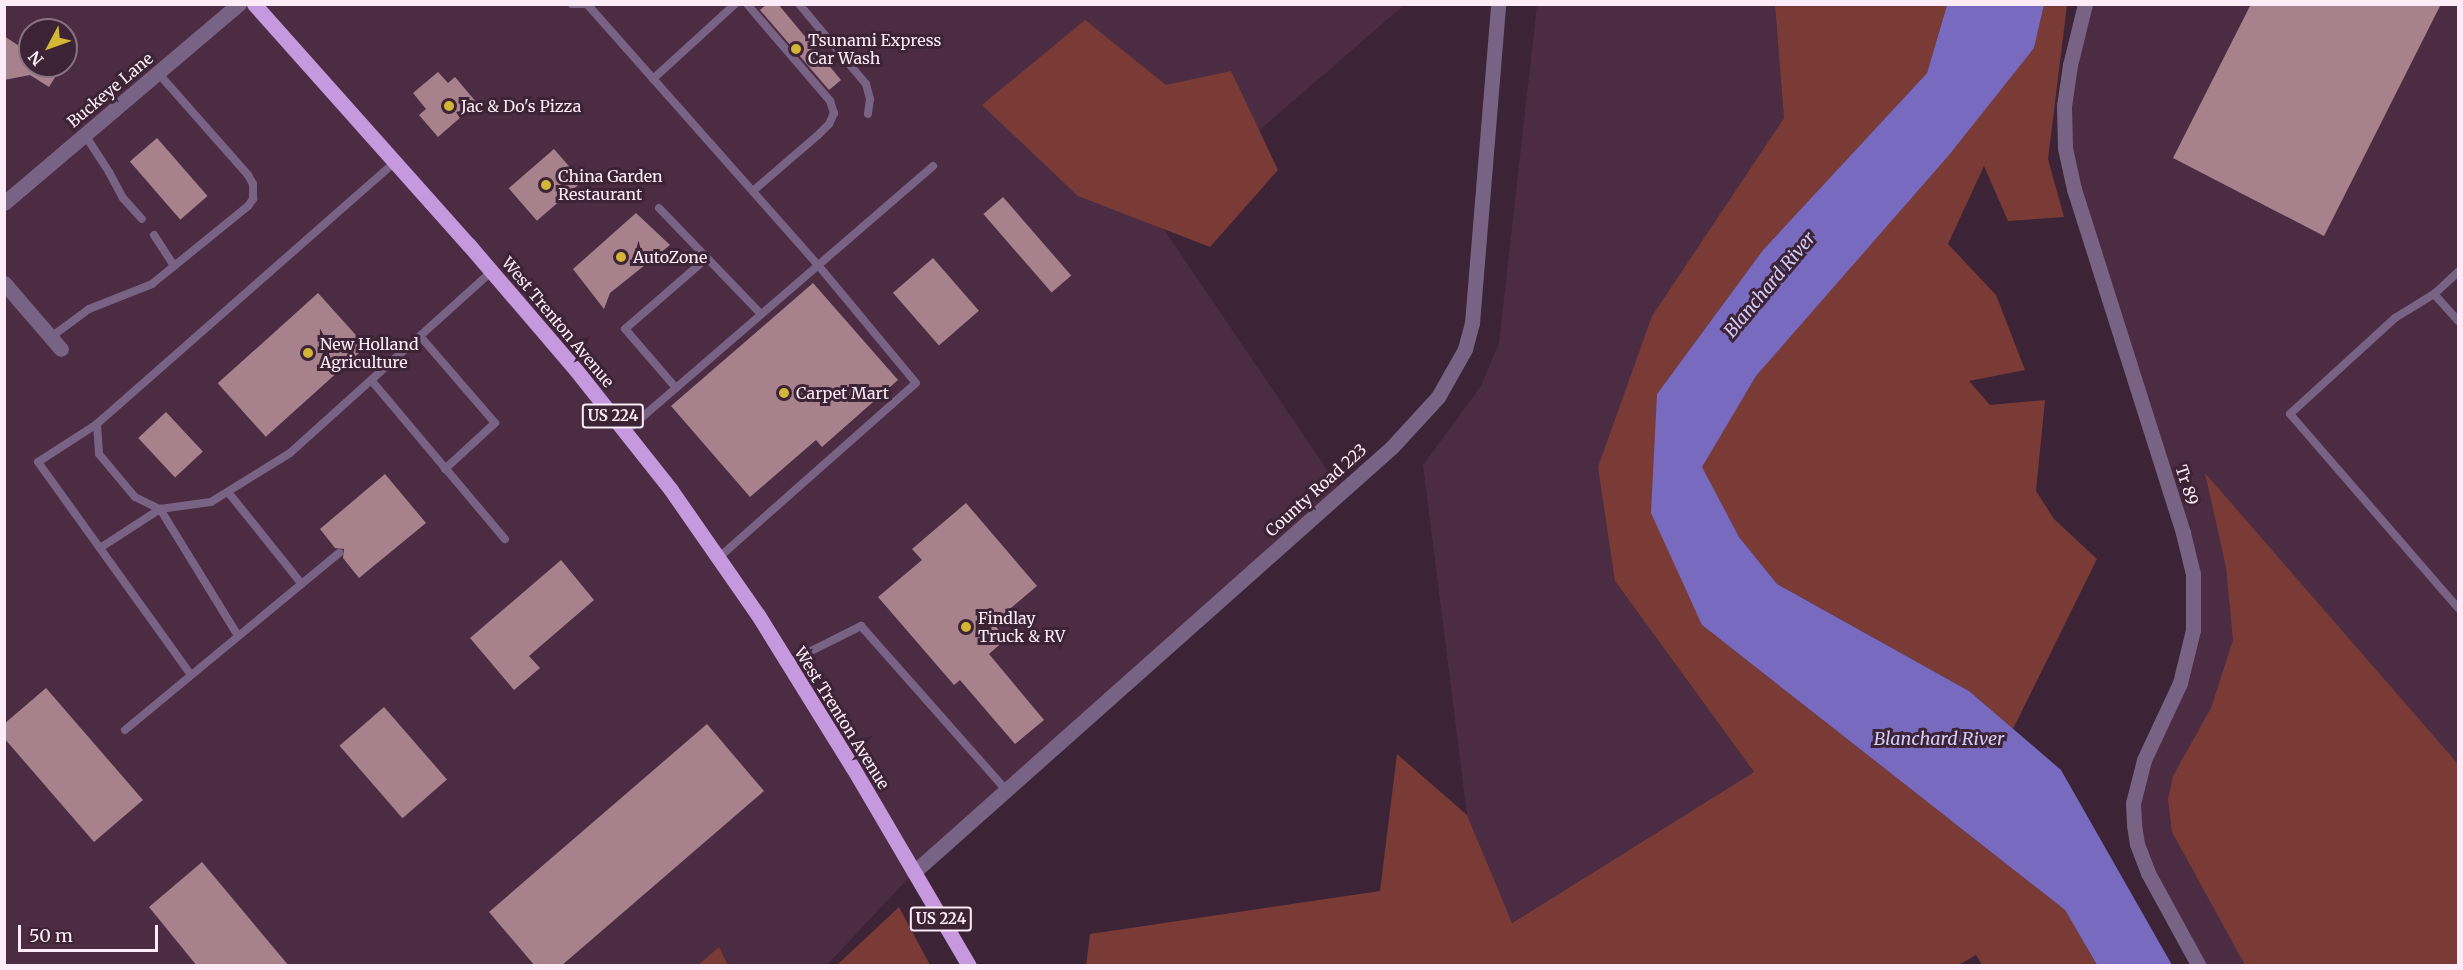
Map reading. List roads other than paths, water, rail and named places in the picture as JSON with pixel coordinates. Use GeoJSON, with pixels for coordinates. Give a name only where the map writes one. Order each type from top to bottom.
{"type":"FeatureCollection","features":[{"type":"Feature","properties":{"kind":"main road","name":"West Trenton Avenue"},"geometry":{"type":"LineString","coordinates":[[254,4],[492,271],[626,432],[671,490],[787,663],[914,872]]}},
{"type":"Feature","properties":{"kind":"main road","name":"US 224"},"geometry":{"type":"LineString","coordinates":[[914,872],[969,966]]}},
{"type":"Feature","properties":{"kind":"street","name":"Buckeye Lane"},"geometry":{"type":"LineString","coordinates":[[4,203],[239,4]]}},
{"type":"Feature","properties":{"kind":"street","name":"County Road 223"},"geometry":{"type":"LineString","coordinates":[[914,872],[1392,447],[1421,418],[1453,374],[1469,336],[1475,305],[1497,4]]}},
{"type":"Feature","properties":{"kind":"street","name":"Tr 89"},"geometry":{"type":"LineString","coordinates":[[2085,4],[2070,65],[2064,106],[2066,148],[2083,220],[2183,533],[2193,583],[2193,630],[2180,683],[2144,760],[2133,802],[2134,825],[2137,844],[2148,873],[2199,966]]}},
{"type":"Feature","properties":{"kind":"street"},"geometry":{"type":"LineString","coordinates":[[4,283],[56,343]]}},
{"type":"Feature","properties":{"kind":"lane"},"geometry":{"type":"LineString","coordinates":[[572,4],[575,7],[585,4],[818,264],[916,383],[718,558]]}},
{"type":"Feature","properties":{"kind":"lane"},"geometry":{"type":"LineString","coordinates":[[653,79],[735,4]]}},
{"type":"Feature","properties":{"kind":"lane"},"geometry":{"type":"LineString","coordinates":[[747,4],[830,101],[834,113],[824,129],[753,191]]}},
{"type":"Feature","properties":{"kind":"lane"},"geometry":{"type":"LineString","coordinates":[[799,4],[866,84],[870,99],[868,114]]}},
{"type":"Feature","properties":{"kind":"lane"},"geometry":{"type":"LineString","coordinates":[[56,343],[88,309],[141,291],[248,206],[253,199],[254,184],[158,74]]}},
{"type":"Feature","properties":{"kind":"lane"},"geometry":{"type":"LineString","coordinates":[[85,135],[123,198],[142,219]]}},
{"type":"Feature","properties":{"kind":"lane"},"geometry":{"type":"LineString","coordinates":[[191,675],[38,462],[97,424],[395,162]]}},
{"type":"Feature","properties":{"kind":"lane"},"geometry":{"type":"LineString","coordinates":[[626,432],[933,166]]}},
{"type":"Feature","properties":{"kind":"lane"},"geometry":{"type":"LineString","coordinates":[[659,208],[760,314]]}},
{"type":"Feature","properties":{"kind":"lane"},"geometry":{"type":"LineString","coordinates":[[154,235],[174,266]]}},
{"type":"Feature","properties":{"kind":"lane"},"geometry":{"type":"LineString","coordinates":[[676,388],[625,329],[707,258]]}},
{"type":"Feature","properties":{"kind":"lane"},"geometry":{"type":"LineString","coordinates":[[100,548],[160,509],[211,502],[290,453],[492,271]]}},
{"type":"Feature","properties":{"kind":"lane"},"geometry":{"type":"LineString","coordinates":[[2458,272],[2434,294],[2395,318],[2290,414],[2458,608]]}},
{"type":"Feature","properties":{"kind":"lane"},"geometry":{"type":"LineString","coordinates":[[2434,294],[2458,321]]}},
{"type":"Feature","properties":{"kind":"lane"},"geometry":{"type":"LineString","coordinates":[[420,336],[495,423],[446,469]]}},
{"type":"Feature","properties":{"kind":"lane"},"geometry":{"type":"LineString","coordinates":[[371,380],[505,539]]}},
{"type":"Feature","properties":{"kind":"lane"},"geometry":{"type":"LineString","coordinates":[[97,424],[99,454],[135,497],[160,509],[238,636]]}},
{"type":"Feature","properties":{"kind":"lane"},"geometry":{"type":"LineString","coordinates":[[228,492],[301,583]]}},
{"type":"Feature","properties":{"kind":"lane"},"geometry":{"type":"LineString","coordinates":[[125,730],[339,553]]}},
{"type":"Feature","properties":{"kind":"lane"},"geometry":{"type":"LineString","coordinates":[[787,663],[861,626],[1006,789]]}},
{"type":"Feature","properties":{"kind":"water","name":"Blanchard River"},"geometry":{"type":"Polygon","coordinates":[[[1947,5],[2044,5],[2034,48],[1949,155],[1756,376],[1702,467],[1739,537],[1777,584],[1969,691],[2061,770],[2172,965],[2097,965],[2065,910],[1702,625],[1651,513],[1657,394],[1763,250],[1927,73],[1947,5]]]}},
{"type":"Feature","properties":{"kind":"place","name":"Tsunami Express Car Wash"},"geometry":{"type":"Point","coordinates":[796,49]}},
{"type":"Feature","properties":{"kind":"place","name":"Jac & Do's Pizza"},"geometry":{"type":"Point","coordinates":[449,106]}},
{"type":"Feature","properties":{"kind":"place","name":"China Garden Restaurant"},"geometry":{"type":"Point","coordinates":[546,185]}},
{"type":"Feature","properties":{"kind":"place","name":"AutoZone"},"geometry":{"type":"Point","coordinates":[621,257]}},
{"type":"Feature","properties":{"kind":"place","name":"New Holland Agriculture"},"geometry":{"type":"Point","coordinates":[308,353]}},
{"type":"Feature","properties":{"kind":"place","name":"Carpet Mart"},"geometry":{"type":"Point","coordinates":[784,393]}},
{"type":"Feature","properties":{"kind":"place","name":"Findlay Truck & RV"},"geometry":{"type":"Point","coordinates":[966,627]}}]}
